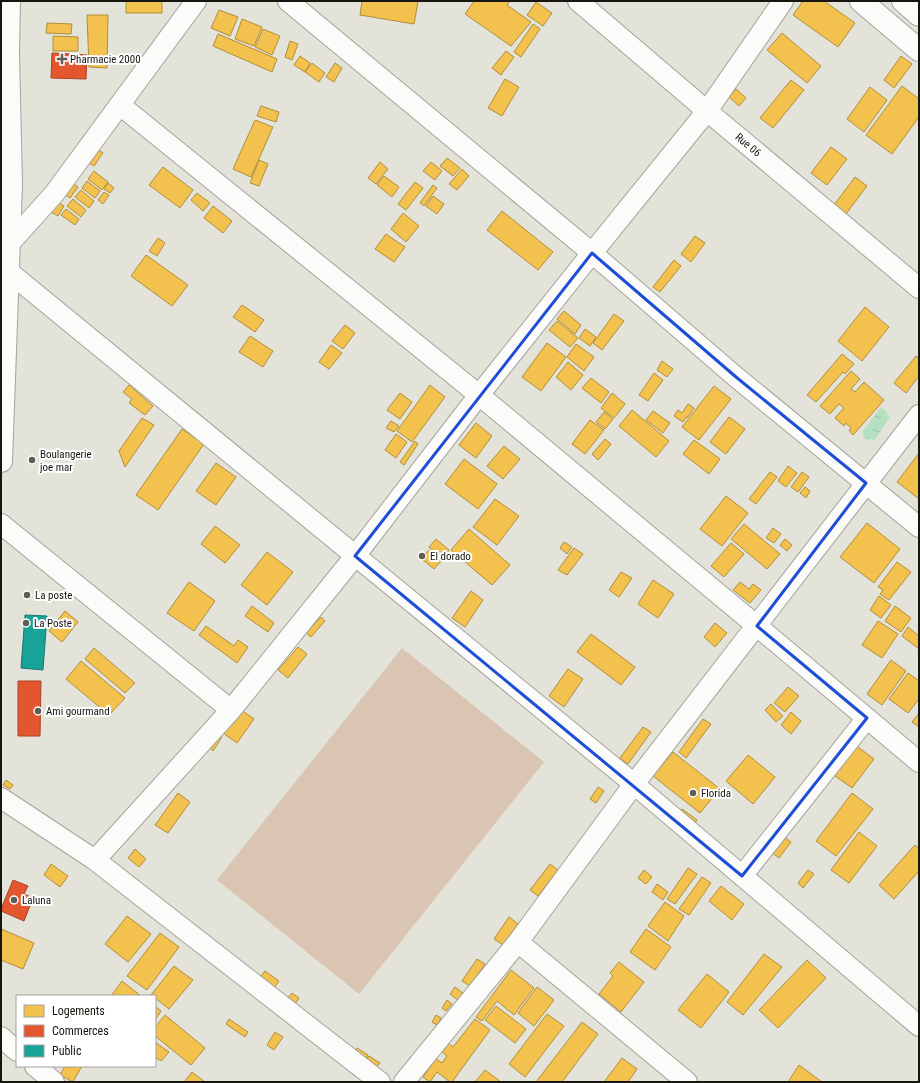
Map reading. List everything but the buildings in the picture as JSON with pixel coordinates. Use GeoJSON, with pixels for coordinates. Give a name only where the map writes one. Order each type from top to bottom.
{"type":"FeatureCollection","features":[{"type":"Feature","properties":{"kind":"main road"},"geometry":{"type":"LineString","coordinates":[[861,1],[919,50]]}},
{"type":"Feature","properties":{"kind":"main road"},"geometry":{"type":"LineString","coordinates":[[1,461],[5,268],[10,244],[6,195],[8,53],[6,13]]}},
{"type":"Feature","properties":{"kind":"street"},"geometry":{"type":"LineString","coordinates":[[10,244],[54,194],[196,1]]}},
{"type":"Feature","properties":{"kind":"street"},"geometry":{"type":"LineString","coordinates":[[288,1],[592,253],[736,377],[919,527]]}},
{"type":"Feature","properties":{"kind":"street","name":"Rue 06"},"geometry":{"type":"LineString","coordinates":[[578,1],[919,288]]}},
{"type":"Feature","properties":{"kind":"street"},"geometry":{"type":"LineString","coordinates":[[95,860],[231,710],[355,556],[479,395],[707,111],[783,1]]}},
{"type":"Feature","properties":{"kind":"street"},"geometry":{"type":"LineString","coordinates":[[120,105],[479,395],[919,762]]}},
{"type":"Feature","properties":{"kind":"street"},"geometry":{"type":"LineString","coordinates":[[5,268],[634,784],[919,1026]]}},
{"type":"Feature","properties":{"kind":"street"},"geometry":{"type":"LineString","coordinates":[[404,1082],[518,942],[634,784],[919,415]]}},
{"type":"Feature","properties":{"kind":"street"},"geometry":{"type":"LineString","coordinates":[[1,524],[231,710]]}},
{"type":"Feature","properties":{"kind":"street"},"geometry":{"type":"LineString","coordinates":[[742,876],[867,718]]}},
{"type":"Feature","properties":{"kind":"street"},"geometry":{"type":"LineString","coordinates":[[1,798],[95,860],[380,1082]]}},
{"type":"Feature","properties":{"kind":"street"},"geometry":{"type":"LineString","coordinates":[[518,942],[687,1082]]}},
{"type":"Feature","properties":{"kind":"street"},"geometry":{"type":"LineString","coordinates":[[1,1037],[16,1050]]}},
{"type":"Feature","properties":{"kind":"street"},"geometry":{"type":"LineString","coordinates":[[36,1067],[54,1082]]}},
{"type":"Feature","properties":{"kind":"highlighted area"},"geometry":{"type":"Polygon","coordinates":[[[592,253],[736,377],[866,483],[757,626],[867,718],[742,876],[355,556],[592,253]]]}},
{"type":"Feature","properties":{"kind":"shaded area"},"geometry":{"type":"Polygon","coordinates":[[[402,648],[544,762],[359,994],[217,880],[402,648]]]}},
{"type":"Feature","properties":{"kind":"water"},"geometry":{"type":"Polygon","coordinates":[[[881,407],[890,417],[874,441],[871,439],[868,440],[863,437],[863,431],[881,407]]]}},
{"type":"Feature","properties":{"kind":"place","name":"Pharmacie 2000"},"geometry":{"type":"Point","coordinates":[62,59]}},
{"type":"Feature","properties":{"kind":"place","name":"Boulangerie joe mar"},"geometry":{"type":"Point","coordinates":[32,460]}},
{"type":"Feature","properties":{"kind":"place","name":"El dorado"},"geometry":{"type":"Point","coordinates":[422,556]}},
{"type":"Feature","properties":{"kind":"place","name":"La poste"},"geometry":{"type":"Point","coordinates":[27,595]}},
{"type":"Feature","properties":{"kind":"place","name":"La Poste"},"geometry":{"type":"Point","coordinates":[26,623]}},
{"type":"Feature","properties":{"kind":"place","name":"Ami gourmand"},"geometry":{"type":"Point","coordinates":[38,711]}},
{"type":"Feature","properties":{"kind":"place","name":"Florida"},"geometry":{"type":"Point","coordinates":[693,793]}},
{"type":"Feature","properties":{"kind":"place","name":"Laluna"},"geometry":{"type":"Point","coordinates":[14,900]}}]}
